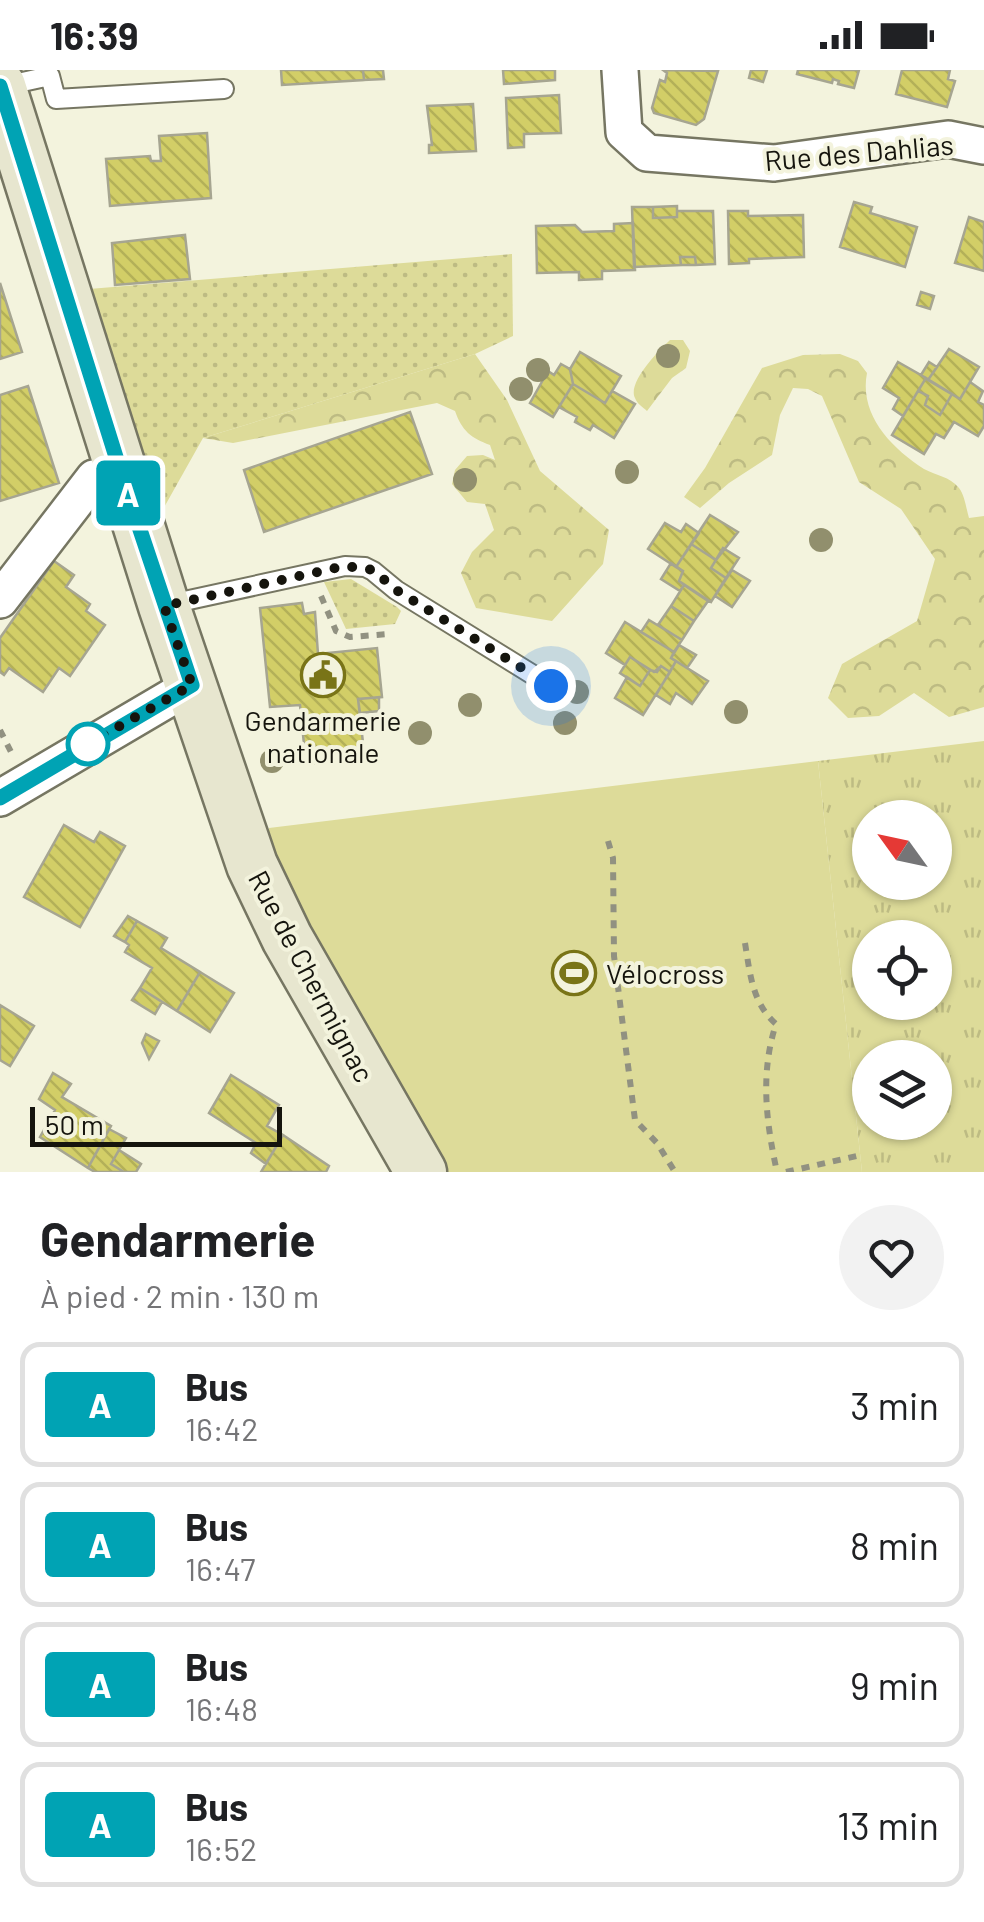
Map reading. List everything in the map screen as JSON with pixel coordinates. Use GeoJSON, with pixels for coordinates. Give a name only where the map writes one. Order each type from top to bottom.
{"type":"FeatureCollection","features":[{"type":"Feature","properties":{"kind":"street","name":"Rue des Dahlias"},"geometry":{"type":"LineString","coordinates":[[620,70],[624,132],[647,153],[774,163],[948,139],[984,146]]}},
{"type":"Feature","properties":{"kind":"street","name":"Rue de Chermignac"},"geometry":{"type":"LineString","coordinates":[[0,86],[164,606],[230,808],[261,888],[421,1172]]}},
{"type":"Feature","properties":{"kind":"street"},"geometry":{"type":"LineString","coordinates":[[0,600],[94,478],[121,473]]}},
{"type":"Feature","properties":{"kind":"street"},"geometry":{"type":"LineString","coordinates":[[0,798],[192,685]]}},
{"type":"Feature","properties":{"kind":"lane"},"geometry":{"type":"LineString","coordinates":[[0,86],[49,73],[56,99],[224,90]]}},
{"type":"Feature","properties":{"kind":"lane"},"geometry":{"type":"LineString","coordinates":[[164,606],[354,565],[373,570],[396,590],[551,686]]}},
{"type":"Feature","properties":{"kind":"path"},"geometry":{"type":"LineString","coordinates":[[312,573],[336,631],[350,637],[389,634]]}},
{"type":"Feature","properties":{"kind":"path"},"geometry":{"type":"LineString","coordinates":[[608,841],[613,858],[614,956],[636,1120],[657,1143],[674,1172]]}},
{"type":"Feature","properties":{"kind":"path"},"geometry":{"type":"LineString","coordinates":[[745,943],[753,988],[763,1012],[776,1024],[765,1090],[777,1172]]}},
{"type":"Feature","properties":{"kind":"path"},"geometry":{"type":"LineString","coordinates":[[786,1172],[861,1155]]}},
{"type":"Feature","properties":{"kind":"green space"},"geometry":{"type":"Polygon","coordinates":[[[512,254],[513,336],[475,354],[203,438],[162,511],[89,289],[512,254]]]}},
{"type":"Feature","properties":{"kind":"green space"},"geometry":{"type":"Polygon","coordinates":[[[670,340],[683,340],[690,351],[686,368],[672,378],[647,411],[635,398],[636,384],[645,367],[670,340]]]}},
{"type":"Feature","properties":{"kind":"green space"},"geometry":{"type":"Polygon","coordinates":[[[475,354],[507,400],[540,471],[609,530],[603,564],[552,621],[476,608],[461,573],[472,552],[494,530],[485,504],[467,502],[452,484],[455,470],[467,456],[483,455],[495,460],[490,445],[468,433],[455,411],[437,403],[233,443],[203,438],[475,354]]]}},
{"type":"Feature","properties":{"kind":"green space"},"geometry":{"type":"Polygon","coordinates":[[[840,354],[858,361],[867,373],[868,402],[889,440],[924,469],[955,484],[963,495],[969,518],[984,516],[984,707],[949,717],[914,693],[879,716],[848,718],[828,698],[842,664],[917,621],[935,559],[901,509],[859,482],[822,396],[808,389],[793,388],[780,415],[772,455],[700,508],[684,497],[762,368],[803,355],[840,354]]]}},
{"type":"Feature","properties":{"kind":"green space"},"geometry":{"type":"Polygon","coordinates":[[[351,579],[401,611],[395,624],[346,629],[324,582],[351,579]]]}},
{"type":"Feature","properties":{"kind":"green space"},"geometry":{"type":"Polygon","coordinates":[[[984,741],[984,1172],[862,1172],[859,1140],[952,1140],[952,1040],[852,1040],[852,1079],[818,761],[984,741]]]}},
{"type":"Feature","properties":{"kind":"green space","name":"Vélocross"},"geometry":{"type":"Polygon","coordinates":[[[818,761],[852,1079],[852,1140],[859,1140],[862,1172],[421,1172],[268,853],[269,828],[818,761]]]}},
{"type":"Feature","properties":{"kind":"building"},"geometry":{"type":"Polygon","coordinates":[[[281,70],[363,70],[364,80],[282,85],[281,70]]]}},
{"type":"Feature","properties":{"kind":"building"},"geometry":{"type":"Polygon","coordinates":[[[363,70],[383,70],[384,79],[364,80],[363,70]]]}},
{"type":"Feature","properties":{"kind":"building"},"geometry":{"type":"Polygon","coordinates":[[[503,70],[555,70],[555,80],[504,84],[503,70]]]}},
{"type":"Feature","properties":{"kind":"building"},"geometry":{"type":"Polygon","coordinates":[[[663,70],[718,71],[704,119],[696,125],[654,113],[660,80],[665,82],[667,73],[663,70]]]}},
{"type":"Feature","properties":{"kind":"building"},"geometry":{"type":"Polygon","coordinates":[[[751,70],[767,70],[763,82],[749,78],[751,70]]]}},
{"type":"Feature","properties":{"kind":"building"},"geometry":{"type":"Polygon","coordinates":[[[798,70],[859,70],[854,88],[833,79],[832,83],[797,74],[798,70]]]}},
{"type":"Feature","properties":{"kind":"building"},"geometry":{"type":"Polygon","coordinates":[[[902,70],[950,70],[948,79],[955,81],[947,107],[896,94],[902,70]]]}},
{"type":"Feature","properties":{"kind":"building"},"geometry":{"type":"Polygon","coordinates":[[[559,95],[561,133],[524,134],[524,147],[508,148],[506,98],[559,95]]]}},
{"type":"Feature","properties":{"kind":"building"},"geometry":{"type":"Polygon","coordinates":[[[473,104],[476,151],[429,153],[432,145],[427,106],[473,104]]]}},
{"type":"Feature","properties":{"kind":"building"},"geometry":{"type":"Polygon","coordinates":[[[207,133],[211,198],[110,206],[106,159],[150,156],[151,161],[161,161],[159,136],[207,133]]]}},
{"type":"Feature","properties":{"kind":"building"},"geometry":{"type":"Polygon","coordinates":[[[854,202],[872,207],[870,213],[917,227],[905,267],[840,247],[854,202]]]}},
{"type":"Feature","properties":{"kind":"building"},"geometry":{"type":"Polygon","coordinates":[[[677,206],[677,217],[653,218],[653,207],[677,206]]]}},
{"type":"Feature","properties":{"kind":"building"},"geometry":{"type":"Polygon","coordinates":[[[632,207],[653,207],[653,218],[677,217],[677,211],[713,211],[715,264],[696,265],[695,257],[680,257],[681,265],[634,267],[632,207]]]}},
{"type":"Feature","properties":{"kind":"building"},"geometry":{"type":"Polygon","coordinates":[[[728,211],[748,211],[748,216],[803,215],[804,257],[749,259],[749,263],[729,264],[728,211]]]}},
{"type":"Feature","properties":{"kind":"building"},"geometry":{"type":"Polygon","coordinates":[[[969,217],[984,222],[984,271],[955,263],[969,217]]]}},
{"type":"Feature","properties":{"kind":"building"},"geometry":{"type":"Polygon","coordinates":[[[633,223],[635,270],[602,271],[602,279],[579,280],[579,272],[537,273],[536,226],[575,225],[582,232],[614,231],[614,224],[633,223]]]}},
{"type":"Feature","properties":{"kind":"building"},"geometry":{"type":"Polygon","coordinates":[[[185,235],[190,279],[115,285],[112,243],[185,235]]]}},
{"type":"Feature","properties":{"kind":"building"},"geometry":{"type":"Polygon","coordinates":[[[680,257],[695,257],[696,265],[681,265],[680,257]]]}},
{"type":"Feature","properties":{"kind":"building"},"geometry":{"type":"Polygon","coordinates":[[[0,283],[22,352],[0,359],[0,283]]]}},
{"type":"Feature","properties":{"kind":"building"},"geometry":{"type":"Polygon","coordinates":[[[921,292],[934,296],[930,309],[917,305],[921,292]]]}},
{"type":"Feature","properties":{"kind":"building"},"geometry":{"type":"Polygon","coordinates":[[[949,349],[979,367],[960,399],[928,380],[949,349]]]}},
{"type":"Feature","properties":{"kind":"building"},"geometry":{"type":"Polygon","coordinates":[[[580,352],[621,376],[605,403],[573,384],[570,369],[580,352]]]}},
{"type":"Feature","properties":{"kind":"building"},"geometry":{"type":"Polygon","coordinates":[[[898,362],[926,378],[903,416],[893,409],[899,398],[883,388],[898,362]]]}},
{"type":"Feature","properties":{"kind":"building"},"geometry":{"type":"Polygon","coordinates":[[[929,362],[937,367],[928,380],[921,375],[929,362]]]}},
{"type":"Feature","properties":{"kind":"building"},"geometry":{"type":"Polygon","coordinates":[[[561,364],[570,369],[573,384],[553,417],[530,403],[548,371],[554,375],[561,364]]]}},
{"type":"Feature","properties":{"kind":"building"},"geometry":{"type":"Polygon","coordinates":[[[926,378],[952,394],[940,415],[925,405],[928,396],[918,391],[926,378]]]}},
{"type":"Feature","properties":{"kind":"building"},"geometry":{"type":"Polygon","coordinates":[[[970,382],[983,391],[978,402],[984,405],[984,426],[978,436],[954,422],[944,438],[936,434],[924,454],[892,435],[918,391],[928,396],[925,405],[940,415],[952,394],[960,399],[970,382]]]}},
{"type":"Feature","properties":{"kind":"building"},"geometry":{"type":"Polygon","coordinates":[[[573,384],[605,403],[612,391],[635,404],[614,438],[593,425],[590,430],[575,422],[577,417],[559,407],[573,384]]]}},
{"type":"Feature","properties":{"kind":"building"},"geometry":{"type":"Polygon","coordinates":[[[28,386],[59,483],[0,501],[0,395],[28,386]]]}},
{"type":"Feature","properties":{"kind":"building"},"geometry":{"type":"Polygon","coordinates":[[[410,412],[432,474],[264,532],[244,470],[410,412]]]}},
{"type":"Feature","properties":{"kind":"building"},"geometry":{"type":"Polygon","coordinates":[[[710,515],[738,532],[716,560],[691,544],[710,515]]]}},
{"type":"Feature","properties":{"kind":"building"},"geometry":{"type":"Polygon","coordinates":[[[665,523],[681,532],[686,524],[699,533],[676,567],[648,549],[665,523]]]}},
{"type":"Feature","properties":{"kind":"building"},"geometry":{"type":"Polygon","coordinates":[[[691,544],[716,560],[711,568],[726,578],[711,602],[679,581],[683,571],[676,567],[691,544]]]}},
{"type":"Feature","properties":{"kind":"building"},"geometry":{"type":"Polygon","coordinates":[[[723,548],[739,558],[726,578],[711,568],[723,548]]]}},
{"type":"Feature","properties":{"kind":"building"},"geometry":{"type":"Polygon","coordinates":[[[54,561],[74,575],[66,587],[90,604],[86,611],[105,625],[70,676],[59,668],[43,692],[9,668],[4,675],[0,672],[0,638],[54,561]]]}},
{"type":"Feature","properties":{"kind":"building"},"geometry":{"type":"Polygon","coordinates":[[[671,563],[683,571],[679,581],[684,585],[680,591],[661,579],[671,563]]]}},
{"type":"Feature","properties":{"kind":"building"},"geometry":{"type":"Polygon","coordinates":[[[732,570],[750,581],[732,607],[715,596],[732,570]]]}},
{"type":"Feature","properties":{"kind":"building"},"geometry":{"type":"Polygon","coordinates":[[[684,585],[708,601],[694,621],[671,606],[684,585]]]}},
{"type":"Feature","properties":{"kind":"building","name":"Gendarmerie nationale"},"geometry":{"type":"Polygon","coordinates":[[[302,603],[304,614],[315,612],[318,654],[377,648],[382,697],[358,699],[365,760],[306,764],[300,705],[270,707],[260,608],[302,603]]]}},
{"type":"Feature","properties":{"kind":"building"},"geometry":{"type":"Polygon","coordinates":[[[671,606],[694,621],[682,640],[658,625],[671,606]]]}},
{"type":"Feature","properties":{"kind":"building"},"geometry":{"type":"Polygon","coordinates":[[[649,620],[682,640],[674,652],[641,632],[649,620]]]}},
{"type":"Feature","properties":{"kind":"building"},"geometry":{"type":"Polygon","coordinates":[[[625,622],[674,652],[671,658],[676,661],[670,672],[661,666],[654,672],[630,657],[625,665],[606,653],[625,622]]]}},
{"type":"Feature","properties":{"kind":"building"},"geometry":{"type":"Polygon","coordinates":[[[679,645],[696,655],[687,668],[671,658],[679,645]]]}},
{"type":"Feature","properties":{"kind":"building"},"geometry":{"type":"Polygon","coordinates":[[[630,657],[650,670],[640,686],[620,673],[630,657]]]}},
{"type":"Feature","properties":{"kind":"building"},"geometry":{"type":"Polygon","coordinates":[[[676,661],[708,681],[692,704],[676,693],[670,704],[656,695],[676,661]]]}},
{"type":"Feature","properties":{"kind":"building"},"geometry":{"type":"Polygon","coordinates":[[[661,666],[670,672],[643,715],[615,698],[627,677],[640,686],[650,670],[657,672],[661,666]]]}},
{"type":"Feature","properties":{"kind":"building"},"geometry":{"type":"Polygon","coordinates":[[[379,697],[379,711],[360,713],[358,699],[379,697]]]}},
{"type":"Feature","properties":{"kind":"building"},"geometry":{"type":"Polygon","coordinates":[[[64,825],[94,842],[100,832],[125,846],[80,927],[24,897],[64,825]]]}},
{"type":"Feature","properties":{"kind":"building"},"geometry":{"type":"Polygon","coordinates":[[[128,916],[137,921],[125,942],[114,936],[128,916]]]}},
{"type":"Feature","properties":{"kind":"building"},"geometry":{"type":"Polygon","coordinates":[[[137,921],[167,938],[161,948],[200,972],[177,1011],[140,988],[152,968],[125,952],[129,945],[125,942],[137,921]]]}},
{"type":"Feature","properties":{"kind":"building"},"geometry":{"type":"Polygon","coordinates":[[[200,972],[234,993],[210,1032],[177,1011],[200,972]]]}},
{"type":"Feature","properties":{"kind":"building"},"geometry":{"type":"Polygon","coordinates":[[[140,988],[162,1002],[155,1014],[132,1000],[140,988]]]}},
{"type":"Feature","properties":{"kind":"building"},"geometry":{"type":"Polygon","coordinates":[[[0,1005],[34,1026],[10,1066],[0,1060],[0,1005]]]}},
{"type":"Feature","properties":{"kind":"building"},"geometry":{"type":"Polygon","coordinates":[[[146,1034],[159,1041],[149,1059],[142,1043],[146,1034]]]}},
{"type":"Feature","properties":{"kind":"building"},"geometry":{"type":"Polygon","coordinates":[[[53,1073],[71,1084],[62,1097],[111,1126],[88,1168],[40,1137],[55,1110],[39,1099],[53,1073]]]}},
{"type":"Feature","properties":{"kind":"building"},"geometry":{"type":"Polygon","coordinates":[[[231,1075],[279,1105],[267,1126],[283,1135],[266,1164],[251,1153],[256,1143],[209,1113],[231,1075]]]}},
{"type":"Feature","properties":{"kind":"building"},"geometry":{"type":"Polygon","coordinates":[[[109,1129],[126,1138],[111,1164],[124,1172],[95,1172],[88,1168],[109,1129]]]}},
{"type":"Feature","properties":{"kind":"building"},"geometry":{"type":"Polygon","coordinates":[[[283,1135],[329,1166],[326,1172],[261,1172],[283,1135]]]}},
{"type":"Feature","properties":{"kind":"building"},"geometry":{"type":"Polygon","coordinates":[[[119,1150],[141,1164],[136,1172],[124,1172],[111,1164],[119,1150]]]}},
{"type":"Feature","properties":{"kind":"bus line","name":"A"},"geometry":{"type":"LineString","coordinates":[[0,86],[192,685],[0,798]]}},
{"type":"Feature","properties":{"kind":"place","name":"Gendarmerie nationale"},"geometry":{"type":"Point","coordinates":[323,675]}},
{"type":"Feature","properties":{"kind":"place","name":"Vélocross"},"geometry":{"type":"Point","coordinates":[574,973]}},
{"type":"Feature","properties":{"kind":"route"},"geometry":{"type":"LineString","coordinates":[[88,744],[192,685],[164,606],[345,566],[373,570],[396,590],[551,686]]}}]}
